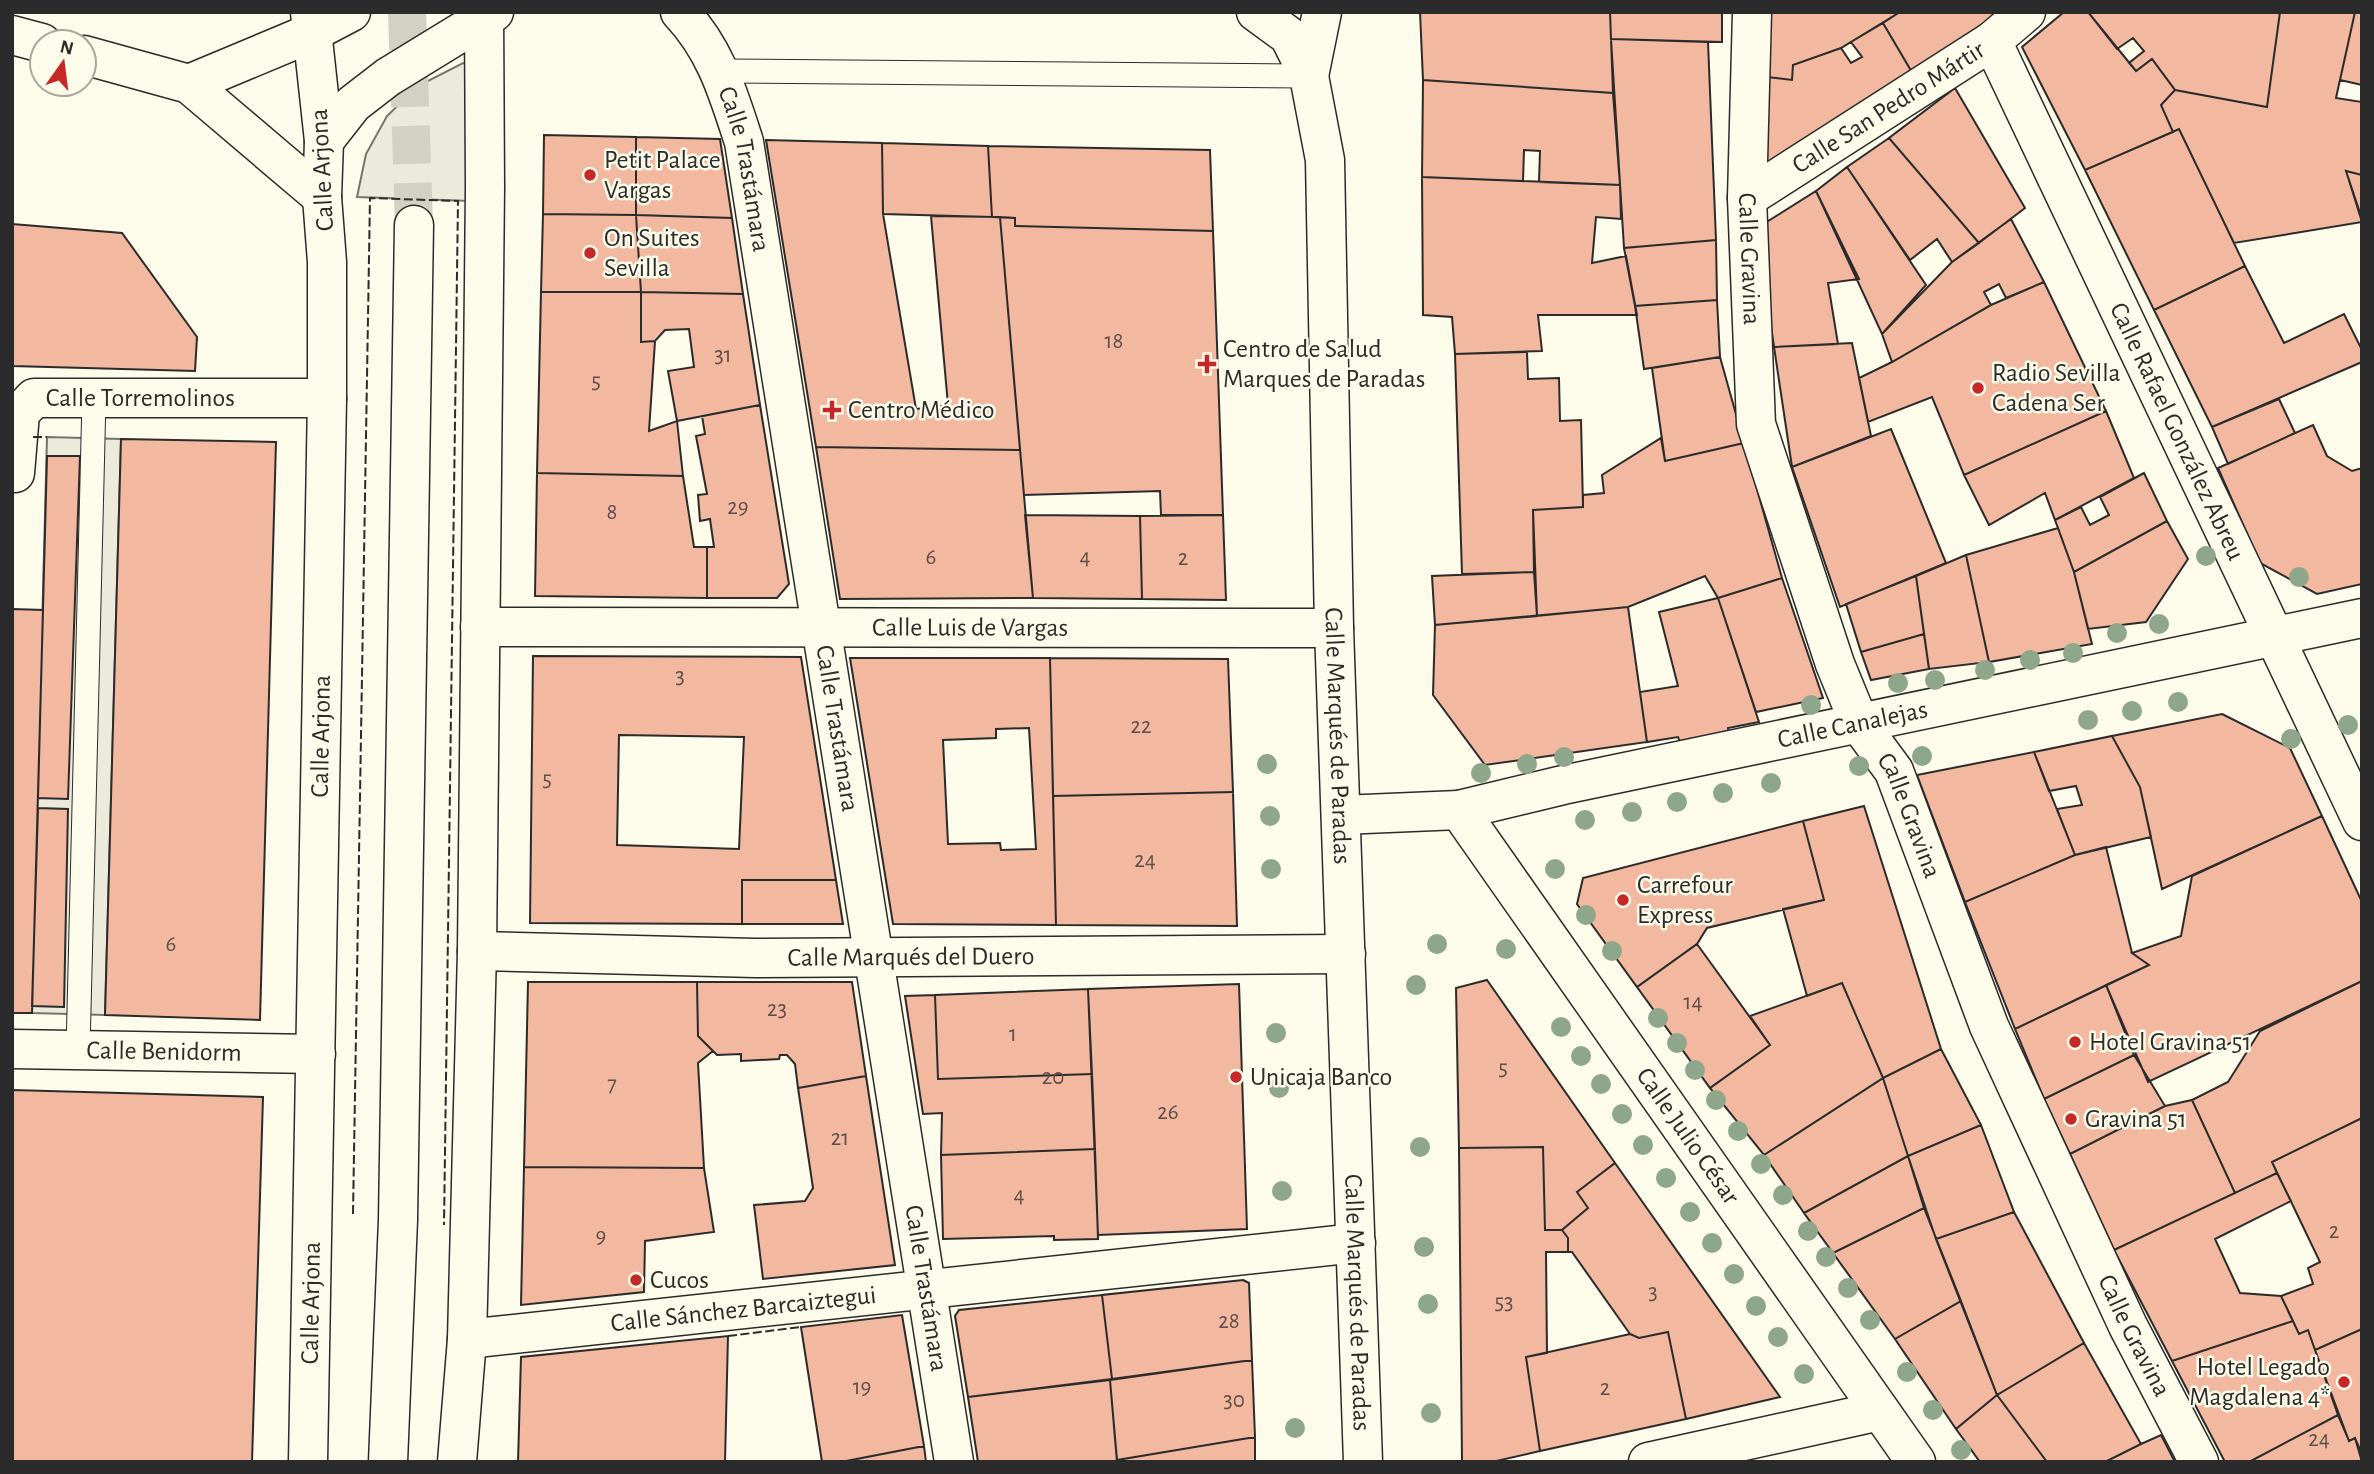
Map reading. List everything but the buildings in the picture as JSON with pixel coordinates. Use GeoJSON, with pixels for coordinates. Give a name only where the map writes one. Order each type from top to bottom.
{"type":"FeatureCollection","features":[{"type":"Feature","properties":{"kind":"street"},"geometry":{"type":"LineString","coordinates":[[189,84],[311,22],[351,12]]}},
{"type":"Feature","properties":{"kind":"street","name":"Calle Trastámara"},"geometry":{"type":"LineString","coordinates":[[680,12],[699,32],[722,72],[744,142],[954,1462]]}},
{"type":"Feature","properties":{"kind":"street"},"geometry":{"type":"LineString","coordinates":[[1256,12],[1289,36],[1309,76]]}},
{"type":"Feature","properties":{"kind":"street","name":"Calle Marqués de Paradas"},"geometry":{"type":"LineString","coordinates":[[1322,12],[1309,76],[1326,171],[1334,628],[1363,1462]]}},
{"type":"Feature","properties":{"kind":"street","name":"Calle Gravina"},"geometry":{"type":"LineString","coordinates":[[1752,12],[1748,198],[1756,424],[1835,664],[1860,725],[1894,771],[1989,1026],[2128,1326],[2199,1462]]}},
{"type":"Feature","properties":{"kind":"street","name":"Calle San Pedro Mártir"},"geometry":{"type":"LineString","coordinates":[[1748,198],[1992,41],[2026,12]]}},
{"type":"Feature","properties":{"kind":"street"},"geometry":{"type":"LineString","coordinates":[[324,141],[353,104],[388,77],[487,15]]}},
{"type":"Feature","properties":{"kind":"street"},"geometry":{"type":"LineString","coordinates":[[457,1462],[467,1339],[477,951],[487,15]]}},
{"type":"Feature","properties":{"kind":"street","name":"Calle Arjona"},"geometry":{"type":"LineString","coordinates":[[308,1462],[327,398],[327,262],[322,197],[324,141],[311,22]]}},
{"type":"Feature","properties":{"kind":"street","name":"Calle Rafael González Abreu"},"geometry":{"type":"LineString","coordinates":[[1992,41],[2362,821]]}},
{"type":"Feature","properties":{"kind":"street"},"geometry":{"type":"LineString","coordinates":[[98,59],[189,84],[322,197]]}},
{"type":"Feature","properties":{"kind":"street"},"geometry":{"type":"LineString","coordinates":[[388,1462],[398,1220],[414,225]]}},
{"type":"Feature","properties":{"kind":"street","name":"Calle Torremolinos"},"geometry":{"type":"LineString","coordinates":[[14,465],[20,413],[34,398],[327,398]]}},
{"type":"Feature","properties":{"kind":"street","name":"Calle Canalejas"},"geometry":{"type":"LineString","coordinates":[[1340,815],[1459,810],[1563,785],[2362,618]]}},
{"type":"Feature","properties":{"kind":"street","name":"Calle Luis de Vargas"},"geometry":{"type":"LineString","coordinates":[[480,627],[1334,628]]}},
{"type":"Feature","properties":{"kind":"street","name":"Calle Julio César"},"geometry":{"type":"LineString","coordinates":[[1459,810],[1916,1462]]}},
{"type":"Feature","properties":{"kind":"street","name":"Calle Marqués del Duero"},"geometry":{"type":"LineString","coordinates":[[477,951],[872,957],[1346,954]]}},
{"type":"Feature","properties":{"kind":"street","name":"Calle Benidorm"},"geometry":{"type":"LineString","coordinates":[[12,1049],[316,1054]]}},
{"type":"Feature","properties":{"kind":"street","name":"Calle Sánchez Barcaiztegui"},"geometry":{"type":"LineString","coordinates":[[467,1339],[1356,1243]]}},
{"type":"Feature","properties":{"kind":"street"},"geometry":{"type":"LineString","coordinates":[[1647,1462],[1880,1411]]}},
{"type":"Feature","properties":{"kind":"lane"},"geometry":{"type":"LineString","coordinates":[[722,72],[1309,76]]}},
{"type":"Feature","properties":{"kind":"lane"},"geometry":{"type":"LineString","coordinates":[[78,1051],[94,399]]}},
{"type":"Feature","properties":{"kind":"shaded area"},"geometry":{"type":"Polygon","coordinates":[[[463,63],[468,64],[471,201],[357,197],[366,154],[387,116],[418,86],[463,63]]]}},
{"type":"Feature","properties":{"kind":"shaded area"},"geometry":{"type":"Polygon","coordinates":[[[47,437],[121,439],[105,1015],[32,1013],[47,437]]]}},
{"type":"Feature","properties":{"kind":"tunnel"},"geometry":{"type":"LineString","coordinates":[[407,12],[414,225]]}},
{"type":"Feature","properties":{"kind":"fence"},"geometry":{"type":"LineString","coordinates":[[353,1214],[370,198],[458,201],[444,1225]]}},
{"type":"Feature","properties":{"kind":"fence"},"geometry":{"type":"LineString","coordinates":[[33,437],[47,437]]}},
{"type":"Feature","properties":{"kind":"fence"},"geometry":{"type":"LineString","coordinates":[[728,1336],[801,1327]]}},
{"type":"Feature","properties":{"kind":"place","name":"Petit Palace Vargas"},"geometry":{"type":"Point","coordinates":[590,175]}},
{"type":"Feature","properties":{"kind":"place","name":"On Suites Sevilla"},"geometry":{"type":"Point","coordinates":[590,253]}},
{"type":"Feature","properties":{"kind":"place","name":"Centro de Salud Marques de Paradas"},"geometry":{"type":"Point","coordinates":[1207,364]}},
{"type":"Feature","properties":{"kind":"place","name":"Radio Sevilla Cadena Ser"},"geometry":{"type":"Point","coordinates":[1978,388]}},
{"type":"Feature","properties":{"kind":"place","name":"Centro Médico"},"geometry":{"type":"Point","coordinates":[832,410]}},
{"type":"Feature","properties":{"kind":"place","name":"Carrefour Express"},"geometry":{"type":"Point","coordinates":[1623,900]}},
{"type":"Feature","properties":{"kind":"place","name":"Hotel Gravina 51"},"geometry":{"type":"Point","coordinates":[2075,1042]}},
{"type":"Feature","properties":{"kind":"place","name":"Unicaja Banco"},"geometry":{"type":"Point","coordinates":[1236,1077]}},
{"type":"Feature","properties":{"kind":"place","name":"Gravina 51"},"geometry":{"type":"Point","coordinates":[2071,1119]}},
{"type":"Feature","properties":{"kind":"place","name":"Cucos"},"geometry":{"type":"Point","coordinates":[636,1280]}},
{"type":"Feature","properties":{"kind":"place","name":"Hotel Legado Magdalena 4*"},"geometry":{"type":"Point","coordinates":[2344,1382]}}]}
